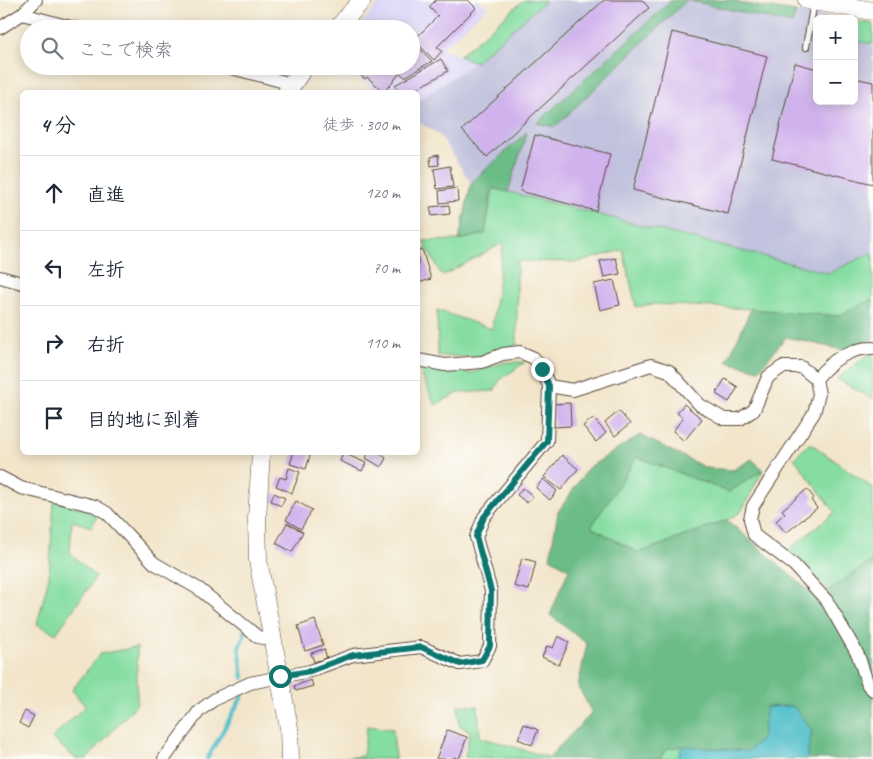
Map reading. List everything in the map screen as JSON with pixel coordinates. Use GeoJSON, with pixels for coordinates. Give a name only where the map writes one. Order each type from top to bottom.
{"type":"FeatureCollection","features":[{"type":"Feature","properties":{"kind":"street"},"geometry":{"type":"LineString","coordinates":[[0,28],[22,14],[36,0]]}},
{"type":"Feature","properties":{"kind":"street"},"geometry":{"type":"LineString","coordinates":[[345,20],[362,0]]}},
{"type":"Feature","properties":{"kind":"street"},"geometry":{"type":"LineString","coordinates":[[811,1],[873,11]]}},
{"type":"Feature","properties":{"kind":"street"},"geometry":{"type":"LineString","coordinates":[[22,14],[44,20]]}},
{"type":"Feature","properties":{"kind":"street"},"geometry":{"type":"LineString","coordinates":[[251,75],[290,88],[299,75]]}},
{"type":"Feature","properties":{"kind":"street"},"geometry":{"type":"LineString","coordinates":[[0,277],[20,282]]}},
{"type":"Feature","properties":{"kind":"street"},"geometry":{"type":"LineString","coordinates":[[816,379],[830,362],[860,348],[873,348]]}},
{"type":"Feature","properties":{"kind":"street"},"geometry":{"type":"LineString","coordinates":[[164,759],[199,711],[215,699],[250,683],[310,671],[353,655],[421,647],[460,664],[482,660],[490,646],[491,591],[476,536],[484,517],[547,441],[549,386],[542,369],[534,358],[520,352],[503,354],[482,362],[445,365],[420,360]]}},
{"type":"Feature","properties":{"kind":"street"},"geometry":{"type":"LineString","coordinates":[[549,386],[572,390],[651,365],[669,372],[700,404],[724,419],[740,419],[754,410],[768,377],[782,367],[801,367],[816,379],[819,394],[814,413],[753,506],[750,519],[754,535],[794,565],[827,601],[858,655],[868,685],[873,690]]}},
{"type":"Feature","properties":{"kind":"street"},"geometry":{"type":"LineString","coordinates":[[261,455],[257,519],[258,560],[289,728],[290,759]]}},
{"type":"Feature","properties":{"kind":"street"},"geometry":{"type":"LineString","coordinates":[[0,477],[21,488],[95,506],[107,513],[154,563],[199,589],[258,638],[273,640]]}},
{"type":"Feature","properties":{"kind":"lane"},"geometry":{"type":"LineString","coordinates":[[806,47],[811,1]]}},
{"type":"Feature","properties":{"kind":"shaded area"},"geometry":{"type":"Polygon","coordinates":[[[381,0],[479,0],[488,7],[441,49],[475,62],[420,100],[420,90],[375,90],[356,75],[420,75],[420,20],[364,20],[381,0]]]}},
{"type":"Feature","properties":{"kind":"shaded area"},"geometry":{"type":"Polygon","coordinates":[[[546,0],[734,0],[739,3],[816,15],[813,15],[813,105],[858,105],[858,22],[873,24],[873,252],[829,273],[508,192],[526,133],[471,183],[439,134],[420,123],[420,100],[475,62],[546,0]]]}},
{"type":"Feature","properties":{"kind":"green space"},"geometry":{"type":"Polygon","coordinates":[[[524,0],[546,0],[475,62],[459,56],[524,0]]]}},
{"type":"Feature","properties":{"kind":"green space"},"geometry":{"type":"Polygon","coordinates":[[[672,0],[687,0],[555,127],[537,123],[672,0]]]}},
{"type":"Feature","properties":{"kind":"green space"},"geometry":{"type":"Polygon","coordinates":[[[687,0],[734,0],[739,3],[796,12],[792,24],[687,0]]]}},
{"type":"Feature","properties":{"kind":"green space"},"geometry":{"type":"Polygon","coordinates":[[[858,22],[873,24],[873,44],[858,42],[858,22]]]}},
{"type":"Feature","properties":{"kind":"green space"},"geometry":{"type":"Polygon","coordinates":[[[527,132],[508,192],[492,188],[485,234],[459,240],[471,183],[527,132]]]}},
{"type":"Feature","properties":{"kind":"green space"},"geometry":{"type":"Polygon","coordinates":[[[493,188],[829,273],[873,252],[873,299],[838,316],[653,304],[636,307],[623,250],[579,262],[517,261],[517,345],[480,357],[438,356],[437,310],[492,329],[503,243],[442,276],[423,241],[459,240],[485,234],[493,188]]]}},
{"type":"Feature","properties":{"kind":"green space"},"geometry":{"type":"Polygon","coordinates":[[[873,299],[873,339],[847,351],[786,337],[759,370],[727,362],[751,309],[838,316],[873,299]]]}},
{"type":"Feature","properties":{"kind":"green space"},"geometry":{"type":"Polygon","coordinates":[[[868,354],[873,354],[873,399],[837,379],[868,354]]]}},
{"type":"Feature","properties":{"kind":"green space"},"geometry":{"type":"Polygon","coordinates":[[[506,362],[525,362],[500,380],[494,391],[458,393],[435,405],[420,371],[420,367],[471,373],[506,362]]]}},
{"type":"Feature","properties":{"kind":"green space"},"geometry":{"type":"Polygon","coordinates":[[[640,435],[706,468],[733,470],[752,459],[763,470],[729,492],[637,457],[591,527],[639,553],[727,520],[817,598],[873,560],[873,759],[807,759],[812,730],[792,706],[766,707],[762,739],[748,751],[682,746],[666,749],[660,759],[547,759],[592,713],[578,686],[587,644],[550,615],[569,569],[550,558],[558,512],[588,468],[640,435]]]}},
{"type":"Feature","properties":{"kind":"green space"},"geometry":{"type":"Polygon","coordinates":[[[810,443],[873,488],[873,560],[829,590],[788,550],[835,512],[794,458],[810,443]]]}},
{"type":"Feature","properties":{"kind":"green space"},"geometry":{"type":"Polygon","coordinates":[[[637,457],[729,492],[763,470],[741,512],[727,520],[639,553],[591,527],[637,457]]]}},
{"type":"Feature","properties":{"kind":"green space"},"geometry":{"type":"Polygon","coordinates":[[[54,500],[98,513],[92,527],[72,521],[70,553],[96,577],[56,634],[37,624],[49,577],[54,500]]]}},
{"type":"Feature","properties":{"kind":"green space"},"geometry":{"type":"Polygon","coordinates":[[[137,647],[137,704],[87,759],[76,759],[52,738],[85,706],[72,690],[100,654],[137,647]]]}},
{"type":"Feature","properties":{"kind":"green space"},"geometry":{"type":"Polygon","coordinates":[[[458,705],[478,706],[480,737],[548,757],[547,759],[465,757],[470,731],[459,725],[458,705]]]}},
{"type":"Feature","properties":{"kind":"green space"},"geometry":{"type":"Polygon","coordinates":[[[367,726],[393,729],[395,759],[326,759],[363,756],[367,726]]]}},
{"type":"Feature","properties":{"kind":"green space"},"geometry":{"type":"Polygon","coordinates":[[[682,746],[678,759],[660,759],[666,749],[682,746]]]}},
{"type":"Feature","properties":{"kind":"water"},"geometry":{"type":"Polygon","coordinates":[[[793,706],[812,730],[807,759],[678,759],[682,746],[748,751],[762,739],[766,707],[793,706]]]}},
{"type":"Feature","properties":{"kind":"building"},"geometry":{"type":"Polygon","coordinates":[[[436,0],[468,0],[476,8],[437,47],[442,51],[434,60],[420,46],[420,34],[438,16],[429,7],[436,0]]]}},
{"type":"Feature","properties":{"kind":"building"},"geometry":{"type":"Polygon","coordinates":[[[604,0],[642,0],[649,8],[487,157],[462,130],[604,0]]]}},
{"type":"Feature","properties":{"kind":"building"},"geometry":{"type":"Polygon","coordinates":[[[672,32],[767,56],[728,214],[633,190],[672,32]]]}},
{"type":"Feature","properties":{"kind":"building"},"geometry":{"type":"Polygon","coordinates":[[[420,49],[432,61],[420,68],[420,49]]]}},
{"type":"Feature","properties":{"kind":"building"},"geometry":{"type":"Polygon","coordinates":[[[441,59],[448,71],[415,90],[398,90],[395,85],[413,75],[420,75],[420,71],[441,59]]]}},
{"type":"Feature","properties":{"kind":"building"},"geometry":{"type":"Polygon","coordinates":[[[795,63],[813,68],[813,105],[858,105],[858,79],[873,82],[873,184],[772,159],[795,63]]]}},
{"type":"Feature","properties":{"kind":"building"},"geometry":{"type":"Polygon","coordinates":[[[360,75],[398,75],[386,90],[382,90],[367,77],[365,79],[360,75]]]}},
{"type":"Feature","properties":{"kind":"building"},"geometry":{"type":"Polygon","coordinates":[[[535,135],[610,154],[596,211],[520,191],[535,135]]]}},
{"type":"Feature","properties":{"kind":"building"},"geometry":{"type":"Polygon","coordinates":[[[438,155],[439,165],[431,166],[430,157],[438,155]]]}},
{"type":"Feature","properties":{"kind":"building"},"geometry":{"type":"Polygon","coordinates":[[[450,166],[453,187],[437,189],[434,169],[450,166]]]}},
{"type":"Feature","properties":{"kind":"building"},"geometry":{"type":"Polygon","coordinates":[[[457,188],[458,201],[440,203],[439,191],[457,188]]]}},
{"type":"Feature","properties":{"kind":"building"},"geometry":{"type":"Polygon","coordinates":[[[449,205],[450,214],[432,216],[430,207],[449,205]]]}},
{"type":"Feature","properties":{"kind":"building"},"geometry":{"type":"Polygon","coordinates":[[[422,249],[431,279],[420,282],[420,250],[422,249]]]}},
{"type":"Feature","properties":{"kind":"building"},"geometry":{"type":"Polygon","coordinates":[[[616,258],[620,274],[604,277],[600,261],[616,258]]]}},
{"type":"Feature","properties":{"kind":"building"},"geometry":{"type":"Polygon","coordinates":[[[614,280],[620,305],[600,310],[594,284],[614,280]]]}},
{"type":"Feature","properties":{"kind":"building"},"geometry":{"type":"Polygon","coordinates":[[[725,379],[738,387],[729,402],[716,394],[725,379]]]}},
{"type":"Feature","properties":{"kind":"building"},"geometry":{"type":"Polygon","coordinates":[[[570,403],[571,426],[554,427],[553,404],[570,403]]]}},
{"type":"Feature","properties":{"kind":"building"},"geometry":{"type":"Polygon","coordinates":[[[684,404],[702,419],[684,441],[673,431],[683,418],[677,413],[684,404]]]}},
{"type":"Feature","properties":{"kind":"building"},"geometry":{"type":"Polygon","coordinates":[[[619,411],[630,424],[615,436],[605,423],[619,411]]]}},
{"type":"Feature","properties":{"kind":"building"},"geometry":{"type":"Polygon","coordinates":[[[593,418],[606,433],[596,442],[583,426],[593,418]]]}},
{"type":"Feature","properties":{"kind":"building"},"geometry":{"type":"Polygon","coordinates":[[[293,455],[310,455],[306,469],[290,464],[293,455]]]}},
{"type":"Feature","properties":{"kind":"building"},"geometry":{"type":"Polygon","coordinates":[[[342,455],[348,455],[366,463],[362,471],[340,461],[342,455]]]}},
{"type":"Feature","properties":{"kind":"building"},"geometry":{"type":"Polygon","coordinates":[[[368,455],[382,455],[386,458],[381,467],[366,458],[368,455]]]}},
{"type":"Feature","properties":{"kind":"building"},"geometry":{"type":"Polygon","coordinates":[[[562,455],[578,469],[561,490],[544,477],[562,455]]]}},
{"type":"Feature","properties":{"kind":"building"},"geometry":{"type":"Polygon","coordinates":[[[289,468],[300,472],[292,493],[276,486],[280,477],[286,479],[289,468]]]}},
{"type":"Feature","properties":{"kind":"building"},"geometry":{"type":"Polygon","coordinates":[[[543,479],[557,491],[550,500],[536,488],[543,479]]]}},
{"type":"Feature","properties":{"kind":"building"},"geometry":{"type":"Polygon","coordinates":[[[523,488],[533,496],[527,503],[517,495],[523,488]]]}},
{"type":"Feature","properties":{"kind":"building"},"geometry":{"type":"Polygon","coordinates":[[[807,489],[814,498],[811,500],[817,508],[786,533],[776,521],[785,513],[782,510],[807,489]]]}},
{"type":"Feature","properties":{"kind":"building"},"geometry":{"type":"Polygon","coordinates":[[[274,493],[285,498],[281,506],[271,501],[274,493]]]}},
{"type":"Feature","properties":{"kind":"building"},"geometry":{"type":"Polygon","coordinates":[[[296,501],[312,510],[301,529],[286,520],[296,501]]]}},
{"type":"Feature","properties":{"kind":"building"},"geometry":{"type":"Polygon","coordinates":[[[287,523],[303,532],[292,552],[276,543],[287,523]]]}},
{"type":"Feature","properties":{"kind":"building"},"geometry":{"type":"Polygon","coordinates":[[[522,558],[536,562],[529,590],[514,586],[522,558]]]}},
{"type":"Feature","properties":{"kind":"building"},"geometry":{"type":"Polygon","coordinates":[[[315,620],[323,645],[305,651],[298,626],[315,620]]]}},
{"type":"Feature","properties":{"kind":"building"},"geometry":{"type":"Polygon","coordinates":[[[558,636],[569,642],[559,665],[542,657],[547,646],[553,648],[558,636]]]}},
{"type":"Feature","properties":{"kind":"building"},"geometry":{"type":"Polygon","coordinates":[[[324,649],[327,658],[314,662],[311,653],[324,649]]]}},
{"type":"Feature","properties":{"kind":"building"},"geometry":{"type":"Polygon","coordinates":[[[311,680],[313,686],[296,691],[294,686],[311,680]]]}},
{"type":"Feature","properties":{"kind":"building"},"geometry":{"type":"Polygon","coordinates":[[[25,711],[34,716],[28,728],[19,723],[25,711]]]}},
{"type":"Feature","properties":{"kind":"building"},"geometry":{"type":"Polygon","coordinates":[[[524,724],[538,730],[532,745],[518,739],[524,724]]]}},
{"type":"Feature","properties":{"kind":"building"},"geometry":{"type":"Polygon","coordinates":[[[447,730],[467,737],[459,759],[454,757],[454,759],[436,759],[447,730]]]}},
{"type":"Feature","properties":{"kind":"waterway"},"geometry":{"type":"LineString","coordinates":[[243,632],[245,634],[239,647],[243,678]]}},
{"type":"Feature","properties":{"kind":"waterway"},"geometry":{"type":"LineString","coordinates":[[207,759],[243,695]]}},
{"type":"Feature","properties":{"kind":"route"},"geometry":{"type":"LineString","coordinates":[[280,676],[310,671],[353,655],[421,647],[460,664],[482,660],[490,646],[491,591],[476,536],[484,517],[547,441],[549,386],[542,369]]}}]}
